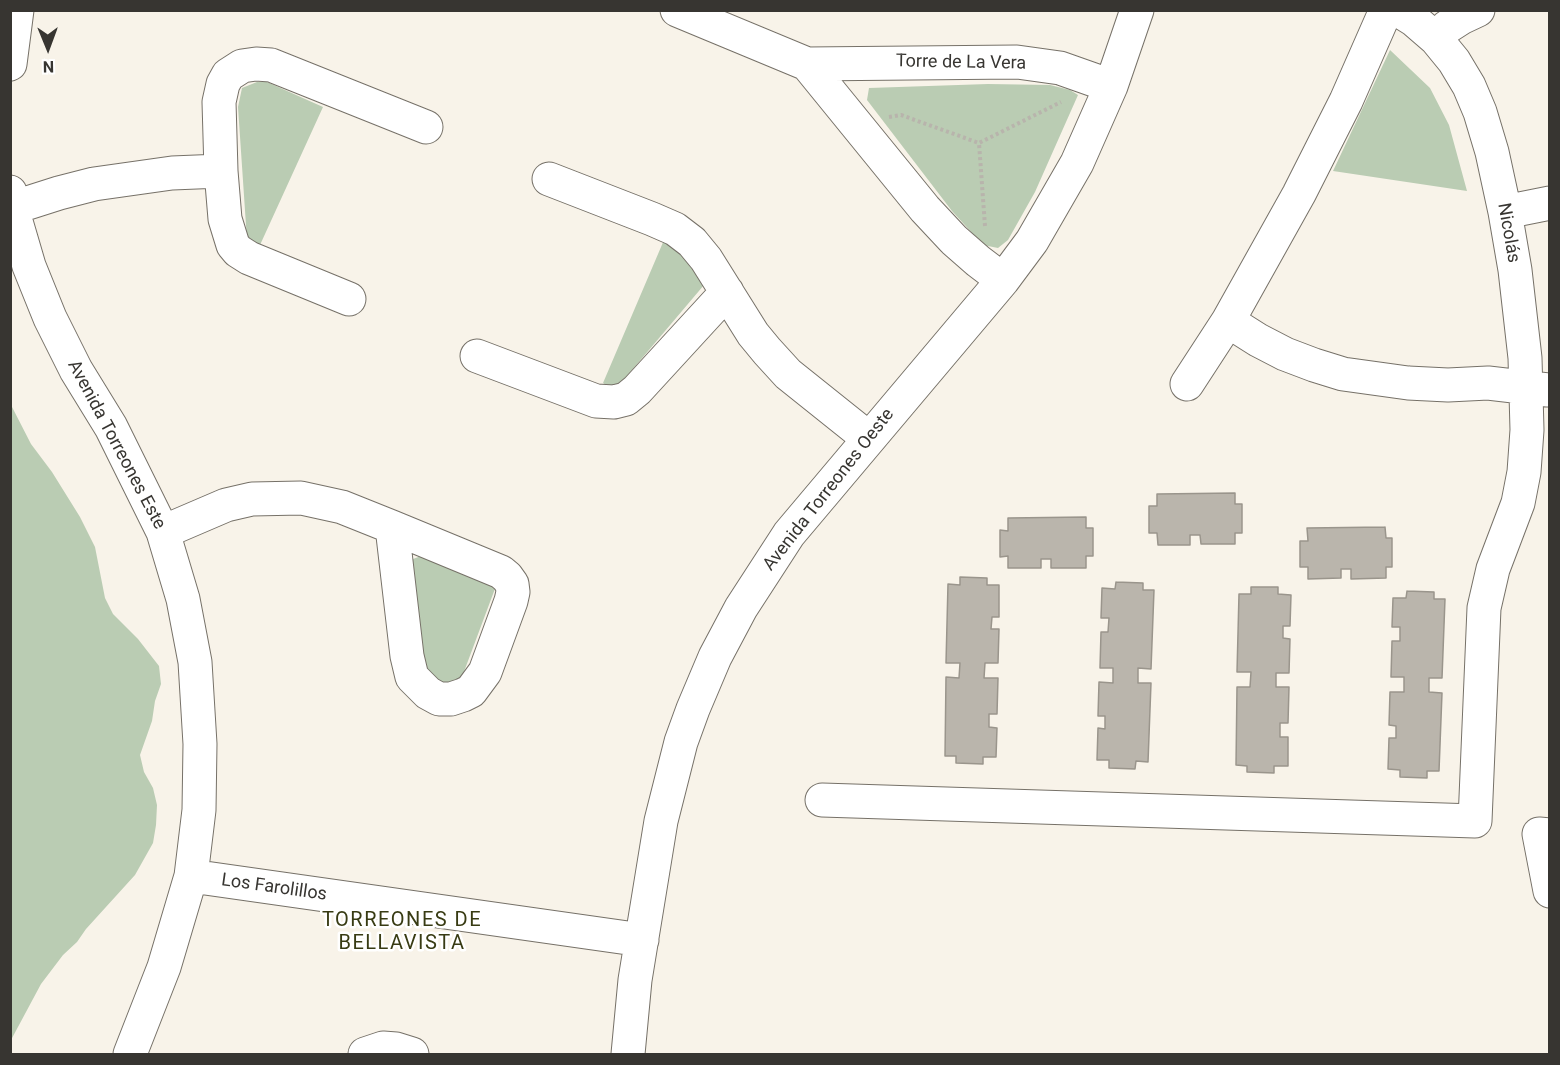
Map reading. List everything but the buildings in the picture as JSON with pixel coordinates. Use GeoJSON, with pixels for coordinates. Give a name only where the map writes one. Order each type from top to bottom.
{"type":"FeatureCollection","features":[{"type":"Feature","properties":{"kind":"street"},"geometry":{"type":"LineString","coordinates":[[10,64],[17,10]]}},
{"type":"Feature","properties":{"kind":"street","name":"Torre de La Vera"},"geometry":{"type":"LineString","coordinates":[[677,10],[807,63],[1017,62],[1078,73],[1111,86]]}},
{"type":"Feature","properties":{"kind":"street","name":"Avenida Torreones Oeste"},"geometry":{"type":"LineString","coordinates":[[628,1054],[630,1020],[661,820],[671,777],[693,709],[715,657],[764,570],[796,526],[1003,280],[1032,241],[1077,163],[1111,86],[1137,10]]}},
{"type":"Feature","properties":{"kind":"street"},"geometry":{"type":"LineString","coordinates":[[1187,384],[1228,321],[1299,195],[1346,101],[1386,10]]}},
{"type":"Feature","properties":{"kind":"street","name":"Nicolás"},"geometry":{"type":"LineString","coordinates":[[822,800],[1475,821],[1484,608],[1493,569],[1514,516],[1521,489],[1527,430],[1538,389],[1505,213],[1480,112],[1469,86],[1454,61],[1436,39],[1398,10]]}},
{"type":"Feature","properties":{"kind":"street"},"geometry":{"type":"LineString","coordinates":[[1436,39],[1454,23],[1478,10]]}},
{"type":"Feature","properties":{"kind":"street","name":"Torre de La Vera"},"geometry":{"type":"LineString","coordinates":[[807,63],[925,209],[968,252],[1003,280]]}},
{"type":"Feature","properties":{"kind":"street"},"geometry":{"type":"LineString","coordinates":[[349,299],[263,265],[238,251],[230,239],[226,229],[221,171],[220,92],[228,75],[235,70],[249,64],[271,65],[426,127]]}},
{"type":"Feature","properties":{"kind":"street"},"geometry":{"type":"LineString","coordinates":[[11,200],[59,193],[94,184],[172,173],[221,171]]}},
{"type":"Feature","properties":{"kind":"street"},"geometry":{"type":"LineString","coordinates":[[549,179],[675,229],[692,242],[706,259],[753,333],[788,374],[868,438]]}},
{"type":"Feature","properties":{"kind":"street","name":"Avenida Torreones Este"},"geometry":{"type":"LineString","coordinates":[[11,200],[29,266],[50,318],[76,370],[111,427],[162,532],[183,599],[195,662],[200,744],[199,810],[191,876],[164,967],[130,1054]]}},
{"type":"Feature","properties":{"kind":"street"},"geometry":{"type":"LineString","coordinates":[[1505,213],[1550,203]]}},
{"type":"Feature","properties":{"kind":"street"},"geometry":{"type":"LineString","coordinates":[[477,356],[596,401],[614,402],[626,399],[637,390],[727,292]]}},
{"type":"Feature","properties":{"kind":"street"},"geometry":{"type":"LineString","coordinates":[[1228,321],[1285,354],[1343,374],[1408,384],[1448,385],[1488,382],[1538,389]]}},
{"type":"Feature","properties":{"kind":"street"},"geometry":{"type":"LineString","coordinates":[[162,532],[226,505],[252,499],[280,497],[322,501],[392,527],[501,572],[512,584],[511,601],[485,672],[471,692],[451,699],[439,699],[428,693],[412,677],[407,656],[392,527]]}},
{"type":"Feature","properties":{"kind":"street"},"geometry":{"type":"LineString","coordinates":[[1544,835],[1550,891]]}},
{"type":"Feature","properties":{"kind":"street","name":"Los Farolillos"},"geometry":{"type":"LineString","coordinates":[[191,876],[642,940]]}},
{"type":"Feature","properties":{"kind":"street"},"geometry":{"type":"LineString","coordinates":[[365,1054],[383,1048],[412,1054]]}},
{"type":"Feature","properties":{"kind":"path"},"geometry":{"type":"LineString","coordinates":[[857,125],[901,115],[979,142],[1062,101],[1078,73]]}},
{"type":"Feature","properties":{"kind":"path"},"geometry":{"type":"LineString","coordinates":[[968,252],[986,225],[979,142]]}},
{"type":"Feature","properties":{"kind":"green space"},"geometry":{"type":"Polygon","coordinates":[[[1390,50],[1430,88],[1449,125],[1467,191],[1333,171],[1390,50]]]}},
{"type":"Feature","properties":{"kind":"green space"},"geometry":{"type":"Polygon","coordinates":[[[257,82],[267,82],[323,107],[260,245],[247,240],[238,107],[242,88],[257,82]]]}},
{"type":"Feature","properties":{"kind":"green space"},"geometry":{"type":"Polygon","coordinates":[[[988,84],[1050,85],[1070,90],[1078,95],[1035,192],[1008,240],[998,248],[983,245],[952,211],[867,100],[869,88],[988,84]]]}},
{"type":"Feature","properties":{"kind":"green space"},"geometry":{"type":"Polygon","coordinates":[[[664,240],[687,254],[704,285],[621,383],[612,389],[603,383],[664,240]]]}},
{"type":"Feature","properties":{"kind":"green space"},"geometry":{"type":"Polygon","coordinates":[[[11,405],[31,444],[52,472],[80,517],[95,547],[105,598],[113,614],[138,639],[159,666],[161,684],[155,701],[152,721],[140,755],[157,805],[153,843],[135,875],[63,955],[41,984],[11,1040],[11,405]]]}},
{"type":"Feature","properties":{"kind":"green space"},"geometry":{"type":"Polygon","coordinates":[[[421,556],[496,586],[462,677],[449,685],[425,676],[405,562],[421,556]]]}},
{"type":"Feature","properties":{"kind":"district","name":"TORREONES DE BELLAVISTA"},"geometry":{"type":"Point","coordinates":[402,932]}}]}
